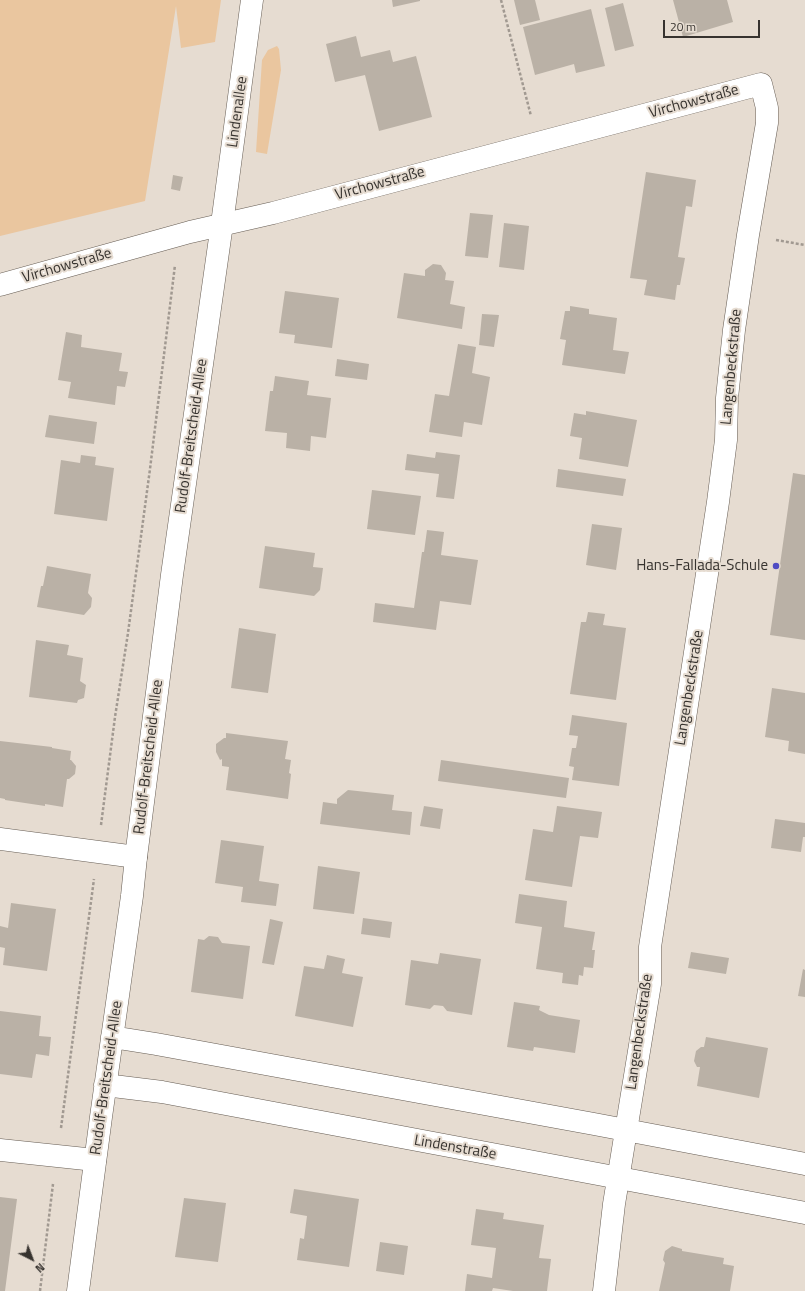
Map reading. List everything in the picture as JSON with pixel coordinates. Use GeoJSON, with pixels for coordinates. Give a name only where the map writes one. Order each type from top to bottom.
{"type":"FeatureCollection","features":[{"type":"Feature","properties":{"kind":"street","name":"Lindenallee"},"geometry":{"type":"LineString","coordinates":[[222,224],[252,0]]}},
{"type":"Feature","properties":{"kind":"street","name":"Virchowstraße"},"geometry":{"type":"LineString","coordinates":[[0,285],[190,232],[273,213],[761,84]]}},
{"type":"Feature","properties":{"kind":"street","name":"Langenbeckstraße"},"geometry":{"type":"LineString","coordinates":[[604,1291],[618,1178],[650,984],[651,939],[718,502],[726,440],[727,398],[735,322],[767,123],[767,108],[761,84]]}},
{"type":"Feature","properties":{"kind":"street","name":"Rudolf-Breitscheid-Allee"},"geometry":{"type":"LineString","coordinates":[[78,1291],[132,896],[173,567],[222,224]]}},
{"type":"Feature","properties":{"kind":"street"},"geometry":{"type":"LineString","coordinates":[[0,839],[136,857]]}},
{"type":"Feature","properties":{"kind":"street"},"geometry":{"type":"LineString","coordinates":[[112,1037],[805,1164]]}},
{"type":"Feature","properties":{"kind":"street","name":"Lindenstraße"},"geometry":{"type":"LineString","coordinates":[[105,1085],[149,1090],[805,1213]]}},
{"type":"Feature","properties":{"kind":"street"},"geometry":{"type":"LineString","coordinates":[[0,1150],[95,1160]]}},
{"type":"Feature","properties":{"kind":"path"},"geometry":{"type":"LineString","coordinates":[[501,0],[538,143]]}},
{"type":"Feature","properties":{"kind":"path"},"geometry":{"type":"LineString","coordinates":[[40,1291],[115,717],[150,469],[176,262],[190,232]]}},
{"type":"Feature","properties":{"kind":"shaded area"},"geometry":{"type":"Polygon","coordinates":[[[0,0],[221,0],[215,42],[181,48],[176,6],[145,201],[0,236],[0,0]]]}},
{"type":"Feature","properties":{"kind":"shaded area"},"geometry":{"type":"Polygon","coordinates":[[[277,46],[279,49],[281,70],[267,154],[256,152],[262,60],[268,50],[277,46]]]}},
{"type":"Feature","properties":{"kind":"building"},"geometry":{"type":"Polygon","coordinates":[[[392,0],[420,0],[420,1],[393,7],[392,0]]]}},
{"type":"Feature","properties":{"kind":"building"},"geometry":{"type":"Polygon","coordinates":[[[514,0],[535,0],[540,20],[520,25],[514,0]]]}},
{"type":"Feature","properties":{"kind":"building"},"geometry":{"type":"Polygon","coordinates":[[[673,0],[727,0],[733,22],[683,37],[673,0]]]}},
{"type":"Feature","properties":{"kind":"building"},"geometry":{"type":"Polygon","coordinates":[[[623,3],[634,46],[615,51],[605,8],[623,3]]]}},
{"type":"Feature","properties":{"kind":"building"},"geometry":{"type":"Polygon","coordinates":[[[591,9],[605,66],[576,73],[574,64],[535,75],[523,27],[591,9]]]}},
{"type":"Feature","properties":{"kind":"building"},"geometry":{"type":"Polygon","coordinates":[[[356,36],[361,57],[390,50],[393,62],[416,56],[432,117],[379,131],[365,75],[335,82],[326,44],[356,36]]]}},
{"type":"Feature","properties":{"kind":"building"},"geometry":{"type":"Polygon","coordinates":[[[646,172],[696,180],[692,207],[686,206],[678,257],[685,258],[680,285],[677,285],[675,300],[644,295],[647,280],[630,278],[646,172]]]}},
{"type":"Feature","properties":{"kind":"building"},"geometry":{"type":"Polygon","coordinates":[[[173,175],[183,177],[180,191],[171,189],[173,175]]]}},
{"type":"Feature","properties":{"kind":"building"},"geometry":{"type":"Polygon","coordinates":[[[470,213],[493,215],[488,258],[465,256],[470,213]]]}},
{"type":"Feature","properties":{"kind":"building"},"geometry":{"type":"Polygon","coordinates":[[[504,223],[529,226],[524,270],[499,267],[504,223]]]}},
{"type":"Feature","properties":{"kind":"building"},"geometry":{"type":"Polygon","coordinates":[[[433,264],[441,265],[446,273],[445,280],[454,281],[450,304],[465,307],[462,329],[397,318],[404,273],[425,276],[425,270],[433,264]]]}},
{"type":"Feature","properties":{"kind":"building"},"geometry":{"type":"Polygon","coordinates":[[[285,291],[339,298],[332,348],[294,343],[295,335],[279,333],[285,291]]]}},
{"type":"Feature","properties":{"kind":"building"},"geometry":{"type":"Polygon","coordinates":[[[570,306],[589,309],[589,314],[617,318],[613,350],[629,352],[625,374],[562,365],[566,340],[560,339],[565,311],[570,311],[570,306]]]}},
{"type":"Feature","properties":{"kind":"building"},"geometry":{"type":"Polygon","coordinates":[[[482,314],[499,315],[494,347],[479,345],[482,314]]]}},
{"type":"Feature","properties":{"kind":"building"},"geometry":{"type":"Polygon","coordinates":[[[66,332],[82,335],[81,347],[122,353],[119,371],[128,372],[125,387],[117,386],[115,405],[68,398],[71,382],[58,380],[66,332]]]}},
{"type":"Feature","properties":{"kind":"building"},"geometry":{"type":"Polygon","coordinates":[[[458,344],[476,347],[472,373],[490,377],[482,425],[464,422],[462,437],[429,432],[435,394],[449,396],[458,344]]]}},
{"type":"Feature","properties":{"kind":"building"},"geometry":{"type":"Polygon","coordinates":[[[337,359],[369,364],[367,380],[335,376],[337,359]]]}},
{"type":"Feature","properties":{"kind":"building"},"geometry":{"type":"Polygon","coordinates":[[[275,376],[309,381],[307,395],[331,398],[326,438],[311,436],[310,451],[286,448],[287,433],[265,431],[270,391],[273,391],[275,376]]]}},
{"type":"Feature","properties":{"kind":"building"},"geometry":{"type":"Polygon","coordinates":[[[586,411],[637,420],[628,467],[579,459],[582,438],[570,436],[574,413],[586,415],[586,411]]]}},
{"type":"Feature","properties":{"kind":"building"},"geometry":{"type":"Polygon","coordinates":[[[49,415],[97,422],[94,444],[45,437],[49,415]]]}},
{"type":"Feature","properties":{"kind":"building"},"geometry":{"type":"Polygon","coordinates":[[[436,452],[460,455],[454,499],[436,497],[439,474],[405,470],[407,454],[435,458],[436,452]]]}},
{"type":"Feature","properties":{"kind":"building"},"geometry":{"type":"Polygon","coordinates":[[[81,455],[96,457],[95,465],[114,468],[107,521],[54,514],[61,460],[80,463],[81,455]]]}},
{"type":"Feature","properties":{"kind":"building"},"geometry":{"type":"Polygon","coordinates":[[[558,469],[626,479],[623,496],[556,487],[558,469]]]}},
{"type":"Feature","properties":{"kind":"building"},"geometry":{"type":"Polygon","coordinates":[[[793,473],[805,475],[805,640],[770,635],[793,473]]]}},
{"type":"Feature","properties":{"kind":"building"},"geometry":{"type":"Polygon","coordinates":[[[372,490],[421,496],[415,535],[367,529],[372,490]]]}},
{"type":"Feature","properties":{"kind":"building"},"geometry":{"type":"Polygon","coordinates":[[[592,524],[622,528],[616,570],[586,565],[592,524]]]}},
{"type":"Feature","properties":{"kind":"building"},"geometry":{"type":"Polygon","coordinates":[[[427,530],[444,532],[441,555],[478,560],[471,605],[440,601],[436,630],[373,622],[375,603],[414,608],[422,552],[424,552],[427,530]]]}},
{"type":"Feature","properties":{"kind":"building"},"geometry":{"type":"Polygon","coordinates":[[[265,546],[315,553],[313,567],[323,568],[320,590],[314,596],[259,588],[265,546]]]}},
{"type":"Feature","properties":{"kind":"building"},"geometry":{"type":"Polygon","coordinates":[[[47,566],[91,574],[88,593],[92,598],[91,607],[84,615],[37,607],[47,566]]]}},
{"type":"Feature","properties":{"kind":"building"},"geometry":{"type":"Polygon","coordinates":[[[588,612],[605,614],[603,625],[626,628],[616,700],[570,694],[581,622],[586,622],[588,612]]]}},
{"type":"Feature","properties":{"kind":"building"},"geometry":{"type":"Polygon","coordinates":[[[239,628],[276,634],[268,693],[231,688],[239,628]]]}},
{"type":"Feature","properties":{"kind":"building"},"geometry":{"type":"Polygon","coordinates":[[[36,640],[69,645],[67,655],[83,658],[80,681],[86,685],[84,698],[78,700],[77,703],[29,697],[36,640]]]}},
{"type":"Feature","properties":{"kind":"building"},"geometry":{"type":"Polygon","coordinates":[[[772,688],[805,693],[805,754],[788,751],[789,741],[765,737],[772,688]]]}},
{"type":"Feature","properties":{"kind":"building"},"geometry":{"type":"Polygon","coordinates":[[[572,715],[627,723],[619,786],[572,780],[574,767],[569,766],[572,748],[576,748],[578,736],[569,735],[572,715]]]}},
{"type":"Feature","properties":{"kind":"building"},"geometry":{"type":"Polygon","coordinates":[[[226,733],[288,741],[285,759],[291,760],[289,773],[291,774],[288,799],[226,790],[229,767],[222,766],[222,759],[220,760],[216,752],[216,744],[226,738],[226,733]]]}},
{"type":"Feature","properties":{"kind":"building"},"geometry":{"type":"Polygon","coordinates":[[[0,741],[52,747],[71,751],[70,760],[76,766],[75,774],[67,779],[63,807],[45,804],[45,806],[0,798],[0,741]]]}},
{"type":"Feature","properties":{"kind":"building"},"geometry":{"type":"Polygon","coordinates":[[[441,760],[569,778],[566,798],[438,781],[441,760]]]}},
{"type":"Feature","properties":{"kind":"building"},"geometry":{"type":"Polygon","coordinates":[[[348,790],[394,795],[392,810],[412,812],[410,835],[320,824],[323,802],[337,804],[337,799],[348,790]]]}},
{"type":"Feature","properties":{"kind":"building"},"geometry":{"type":"Polygon","coordinates":[[[424,806],[443,809],[440,829],[420,826],[424,806]]]}},
{"type":"Feature","properties":{"kind":"building"},"geometry":{"type":"Polygon","coordinates":[[[557,806],[602,812],[598,838],[580,836],[572,887],[525,880],[533,829],[553,832],[557,806]]]}},
{"type":"Feature","properties":{"kind":"building"},"geometry":{"type":"Polygon","coordinates":[[[775,819],[805,823],[805,837],[803,837],[801,852],[771,848],[775,819]]]}},
{"type":"Feature","properties":{"kind":"building"},"geometry":{"type":"Polygon","coordinates":[[[221,840],[264,846],[259,881],[279,884],[276,906],[241,902],[243,887],[215,883],[221,840]]]}},
{"type":"Feature","properties":{"kind":"building"},"geometry":{"type":"Polygon","coordinates":[[[318,866],[360,872],[354,914],[313,909],[318,866]]]}},
{"type":"Feature","properties":{"kind":"building"},"geometry":{"type":"Polygon","coordinates":[[[519,894],[567,901],[564,927],[595,932],[592,950],[595,950],[593,968],[584,967],[583,976],[579,975],[578,985],[562,983],[563,973],[536,969],[542,927],[515,923],[519,894]]]}},
{"type":"Feature","properties":{"kind":"building"},"geometry":{"type":"Polygon","coordinates":[[[11,903],[56,909],[47,971],[3,965],[5,948],[0,947],[0,926],[8,928],[11,903]]]}},
{"type":"Feature","properties":{"kind":"building"},"geometry":{"type":"Polygon","coordinates":[[[363,918],[392,922],[390,938],[361,934],[363,918]]]}},
{"type":"Feature","properties":{"kind":"building"},"geometry":{"type":"Polygon","coordinates":[[[270,919],[283,922],[274,965],[262,963],[270,919]]]}},
{"type":"Feature","properties":{"kind":"building"},"geometry":{"type":"Polygon","coordinates":[[[209,936],[218,937],[222,943],[250,946],[243,999],[191,992],[198,939],[204,940],[209,936]]]}},
{"type":"Feature","properties":{"kind":"building"},"geometry":{"type":"Polygon","coordinates":[[[691,952],[729,958],[726,974],[688,968],[691,952]]]}},
{"type":"Feature","properties":{"kind":"building"},"geometry":{"type":"Polygon","coordinates":[[[440,953],[481,959],[472,1015],[447,1011],[443,1006],[434,1005],[430,1009],[405,1005],[411,960],[438,964],[440,953]]]}},
{"type":"Feature","properties":{"kind":"building"},"geometry":{"type":"Polygon","coordinates":[[[327,955],[345,959],[342,973],[363,977],[353,1027],[295,1016],[304,966],[324,969],[327,955]]]}},
{"type":"Feature","properties":{"kind":"building"},"geometry":{"type":"Polygon","coordinates":[[[803,969],[805,970],[805,997],[798,996],[803,969]]]}},
{"type":"Feature","properties":{"kind":"building"},"geometry":{"type":"Polygon","coordinates":[[[514,1002],[540,1006],[539,1010],[549,1015],[580,1020],[575,1053],[534,1047],[533,1051],[507,1047],[514,1002]]]}},
{"type":"Feature","properties":{"kind":"building"},"geometry":{"type":"Polygon","coordinates":[[[0,1011],[41,1016],[39,1036],[51,1037],[49,1056],[36,1054],[32,1078],[0,1074],[0,1011]]]}},
{"type":"Feature","properties":{"kind":"building"},"geometry":{"type":"Polygon","coordinates":[[[706,1037],[768,1048],[759,1098],[697,1086],[700,1067],[697,1067],[694,1061],[696,1051],[701,1047],[704,1047],[706,1037]]]}},
{"type":"Feature","properties":{"kind":"building"},"geometry":{"type":"Polygon","coordinates":[[[294,1189],[359,1199],[349,1267],[297,1260],[300,1238],[304,1239],[307,1216],[290,1213],[294,1189]]]}},
{"type":"Feature","properties":{"kind":"building"},"geometry":{"type":"Polygon","coordinates":[[[0,1197],[17,1199],[5,1291],[0,1291],[0,1197]]]}},
{"type":"Feature","properties":{"kind":"building"},"geometry":{"type":"Polygon","coordinates":[[[184,1198],[226,1203],[218,1262],[175,1257],[184,1198]]]}},
{"type":"Feature","properties":{"kind":"building"},"geometry":{"type":"Polygon","coordinates":[[[476,1209],[504,1213],[503,1219],[544,1225],[539,1258],[551,1259],[547,1291],[513,1291],[493,1288],[492,1291],[465,1291],[467,1274],[492,1278],[496,1248],[471,1245],[476,1209]]]}},
{"type":"Feature","properties":{"kind":"building"},"geometry":{"type":"Polygon","coordinates":[[[380,1242],[408,1246],[404,1275],[376,1271],[380,1242]]]}},
{"type":"Feature","properties":{"kind":"building"},"geometry":{"type":"Polygon","coordinates":[[[672,1246],[682,1249],[682,1251],[724,1258],[723,1264],[734,1266],[730,1291],[659,1291],[665,1263],[663,1260],[665,1251],[672,1246]]]}},
{"type":"Feature","properties":{"kind":"place","name":"Hans-Fallada-Schule"},"geometry":{"type":"Point","coordinates":[776,566]}}]}
